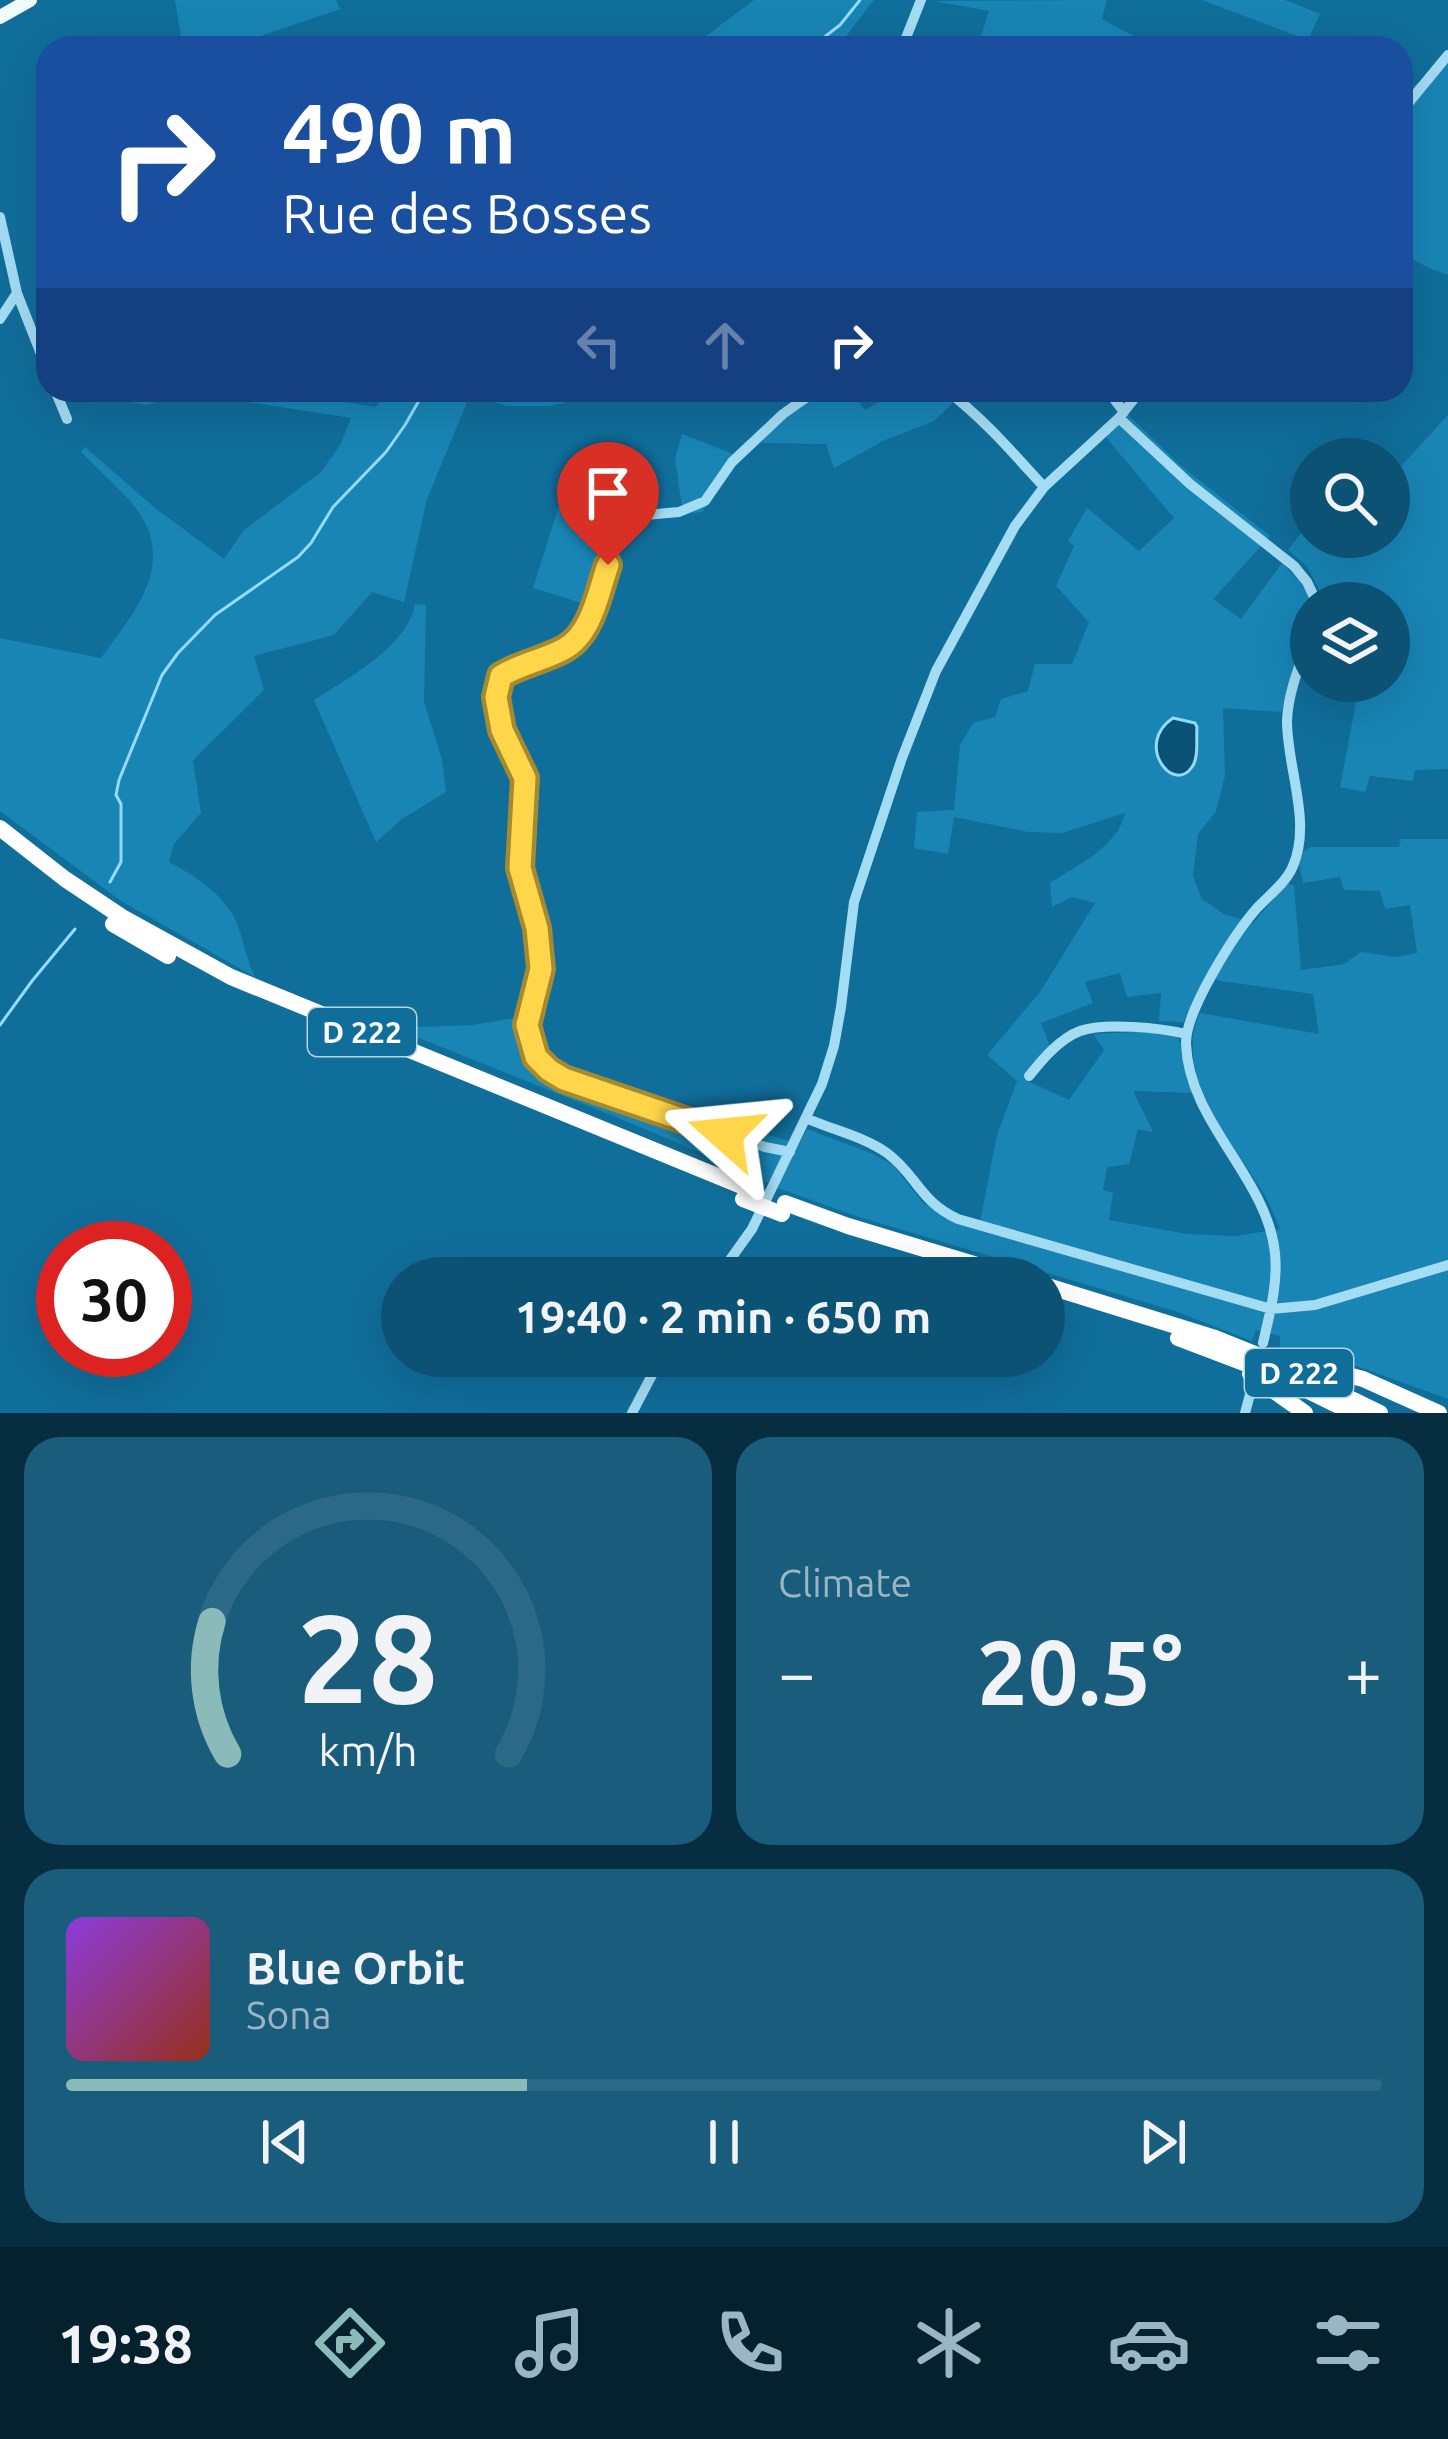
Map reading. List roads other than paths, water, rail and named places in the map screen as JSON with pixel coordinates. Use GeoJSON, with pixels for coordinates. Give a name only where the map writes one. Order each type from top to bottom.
{"type":"FeatureCollection","features":[{"type":"Feature","properties":{"kind":"highway","name":"D 222"},"geometry":{"type":"LineString","coordinates":[[0,828],[91,897],[231,977],[746,1194]]}},
{"type":"Feature","properties":{"kind":"highway","name":"D 222"},"geometry":{"type":"LineString","coordinates":[[0,843],[137,939],[236,992],[845,1237],[911,1257]]}},
{"type":"Feature","properties":{"kind":"highway","name":"D 222"},"geometry":{"type":"LineString","coordinates":[[783,1209],[951,1257]]}},
{"type":"Feature","properties":{"kind":"highway","name":"D 222"},"geometry":{"type":"LineString","coordinates":[[1065,1292],[1215,1338],[1380,1413]]}},
{"type":"Feature","properties":{"kind":"highway","name":"D 222"},"geometry":{"type":"LineString","coordinates":[[1065,1303],[1191,1342],[1278,1376],[1353,1413]]}},
{"type":"Feature","properties":{"kind":"highway"},"geometry":{"type":"LineString","coordinates":[[1215,1338],[1448,1408]]}},
{"type":"Feature","properties":{"kind":"highway"},"geometry":{"type":"LineString","coordinates":[[1191,1342],[1264,1382],[1305,1413]]}},
{"type":"Feature","properties":{"kind":"highway"},"geometry":{"type":"LineString","coordinates":[[1363,1379],[1439,1413]]}},
{"type":"Feature","properties":{"kind":"main road"},"geometry":{"type":"LineString","coordinates":[[1,14],[30,0]]}},
{"type":"Feature","properties":{"kind":"street"},"geometry":{"type":"LineString","coordinates":[[907,36],[921,0]]}},
{"type":"Feature","properties":{"kind":"street"},"geometry":{"type":"LineString","coordinates":[[1413,97],[1448,55]]}},
{"type":"Feature","properties":{"kind":"street"},"geometry":{"type":"LineString","coordinates":[[0,217],[17,293],[36,341]]}},
{"type":"Feature","properties":{"kind":"street"},"geometry":{"type":"LineString","coordinates":[[0,320],[17,293]]}},
{"type":"Feature","properties":{"kind":"street"},"geometry":{"type":"LineString","coordinates":[[60,402],[67,419]]}},
{"type":"Feature","properties":{"kind":"street"},"geometry":{"type":"LineString","coordinates":[[790,1152],[608,1096],[564,1079],[536,1057],[527,1025],[541,969],[537,928],[520,868],[525,778],[502,730],[496,697],[501,676],[567,648],[586,629],[619,533],[634,516],[679,512],[705,501],[732,462],[800,402]]}},
{"type":"Feature","properties":{"kind":"street"},"geometry":{"type":"LineString","coordinates":[[960,402],[1044,487]]}},
{"type":"Feature","properties":{"kind":"street"},"geometry":{"type":"LineString","coordinates":[[1114,402],[1190,484],[1294,566],[1307,582]]}},
{"type":"Feature","properties":{"kind":"street"},"geometry":{"type":"LineString","coordinates":[[732,1257],[752,1229],[821,1084],[842,1006],[854,902],[936,671],[1015,526],[1044,487],[1132,402]]}},
{"type":"Feature","properties":{"kind":"street"},"geometry":{"type":"LineString","coordinates":[[1263,1343],[1276,1282],[1268,1221],[1203,1107],[1190,1068],[1186,1034],[1234,937],[1289,874],[1299,845],[1287,716],[1290,699]]}},
{"type":"Feature","properties":{"kind":"street"},"geometry":{"type":"LineString","coordinates":[[1029,1076],[1044,1057],[1078,1031],[1127,1027],[1186,1034]]}},
{"type":"Feature","properties":{"kind":"street"},"geometry":{"type":"LineString","coordinates":[[806,1118],[890,1156],[927,1199],[958,1219],[1271,1310],[1316,1306],[1448,1264]]}},
{"type":"Feature","properties":{"kind":"street"},"geometry":{"type":"LineString","coordinates":[[632,1413],[651,1377]]}},
{"type":"Feature","properties":{"kind":"street"},"geometry":{"type":"LineString","coordinates":[[1245,1413],[1253,1383]]}},
{"type":"Feature","properties":{"kind":"waterway"},"geometry":{"type":"LineString","coordinates":[[826,36],[860,0]]}},
{"type":"Feature","properties":{"kind":"waterway"},"geometry":{"type":"LineString","coordinates":[[110,882],[121,862],[119,780],[162,675],[215,615],[298,557],[333,507],[386,452],[418,402]]}},
{"type":"Feature","properties":{"kind":"waterway"},"geometry":{"type":"LineString","coordinates":[[0,1025],[75,929]]}}]}
